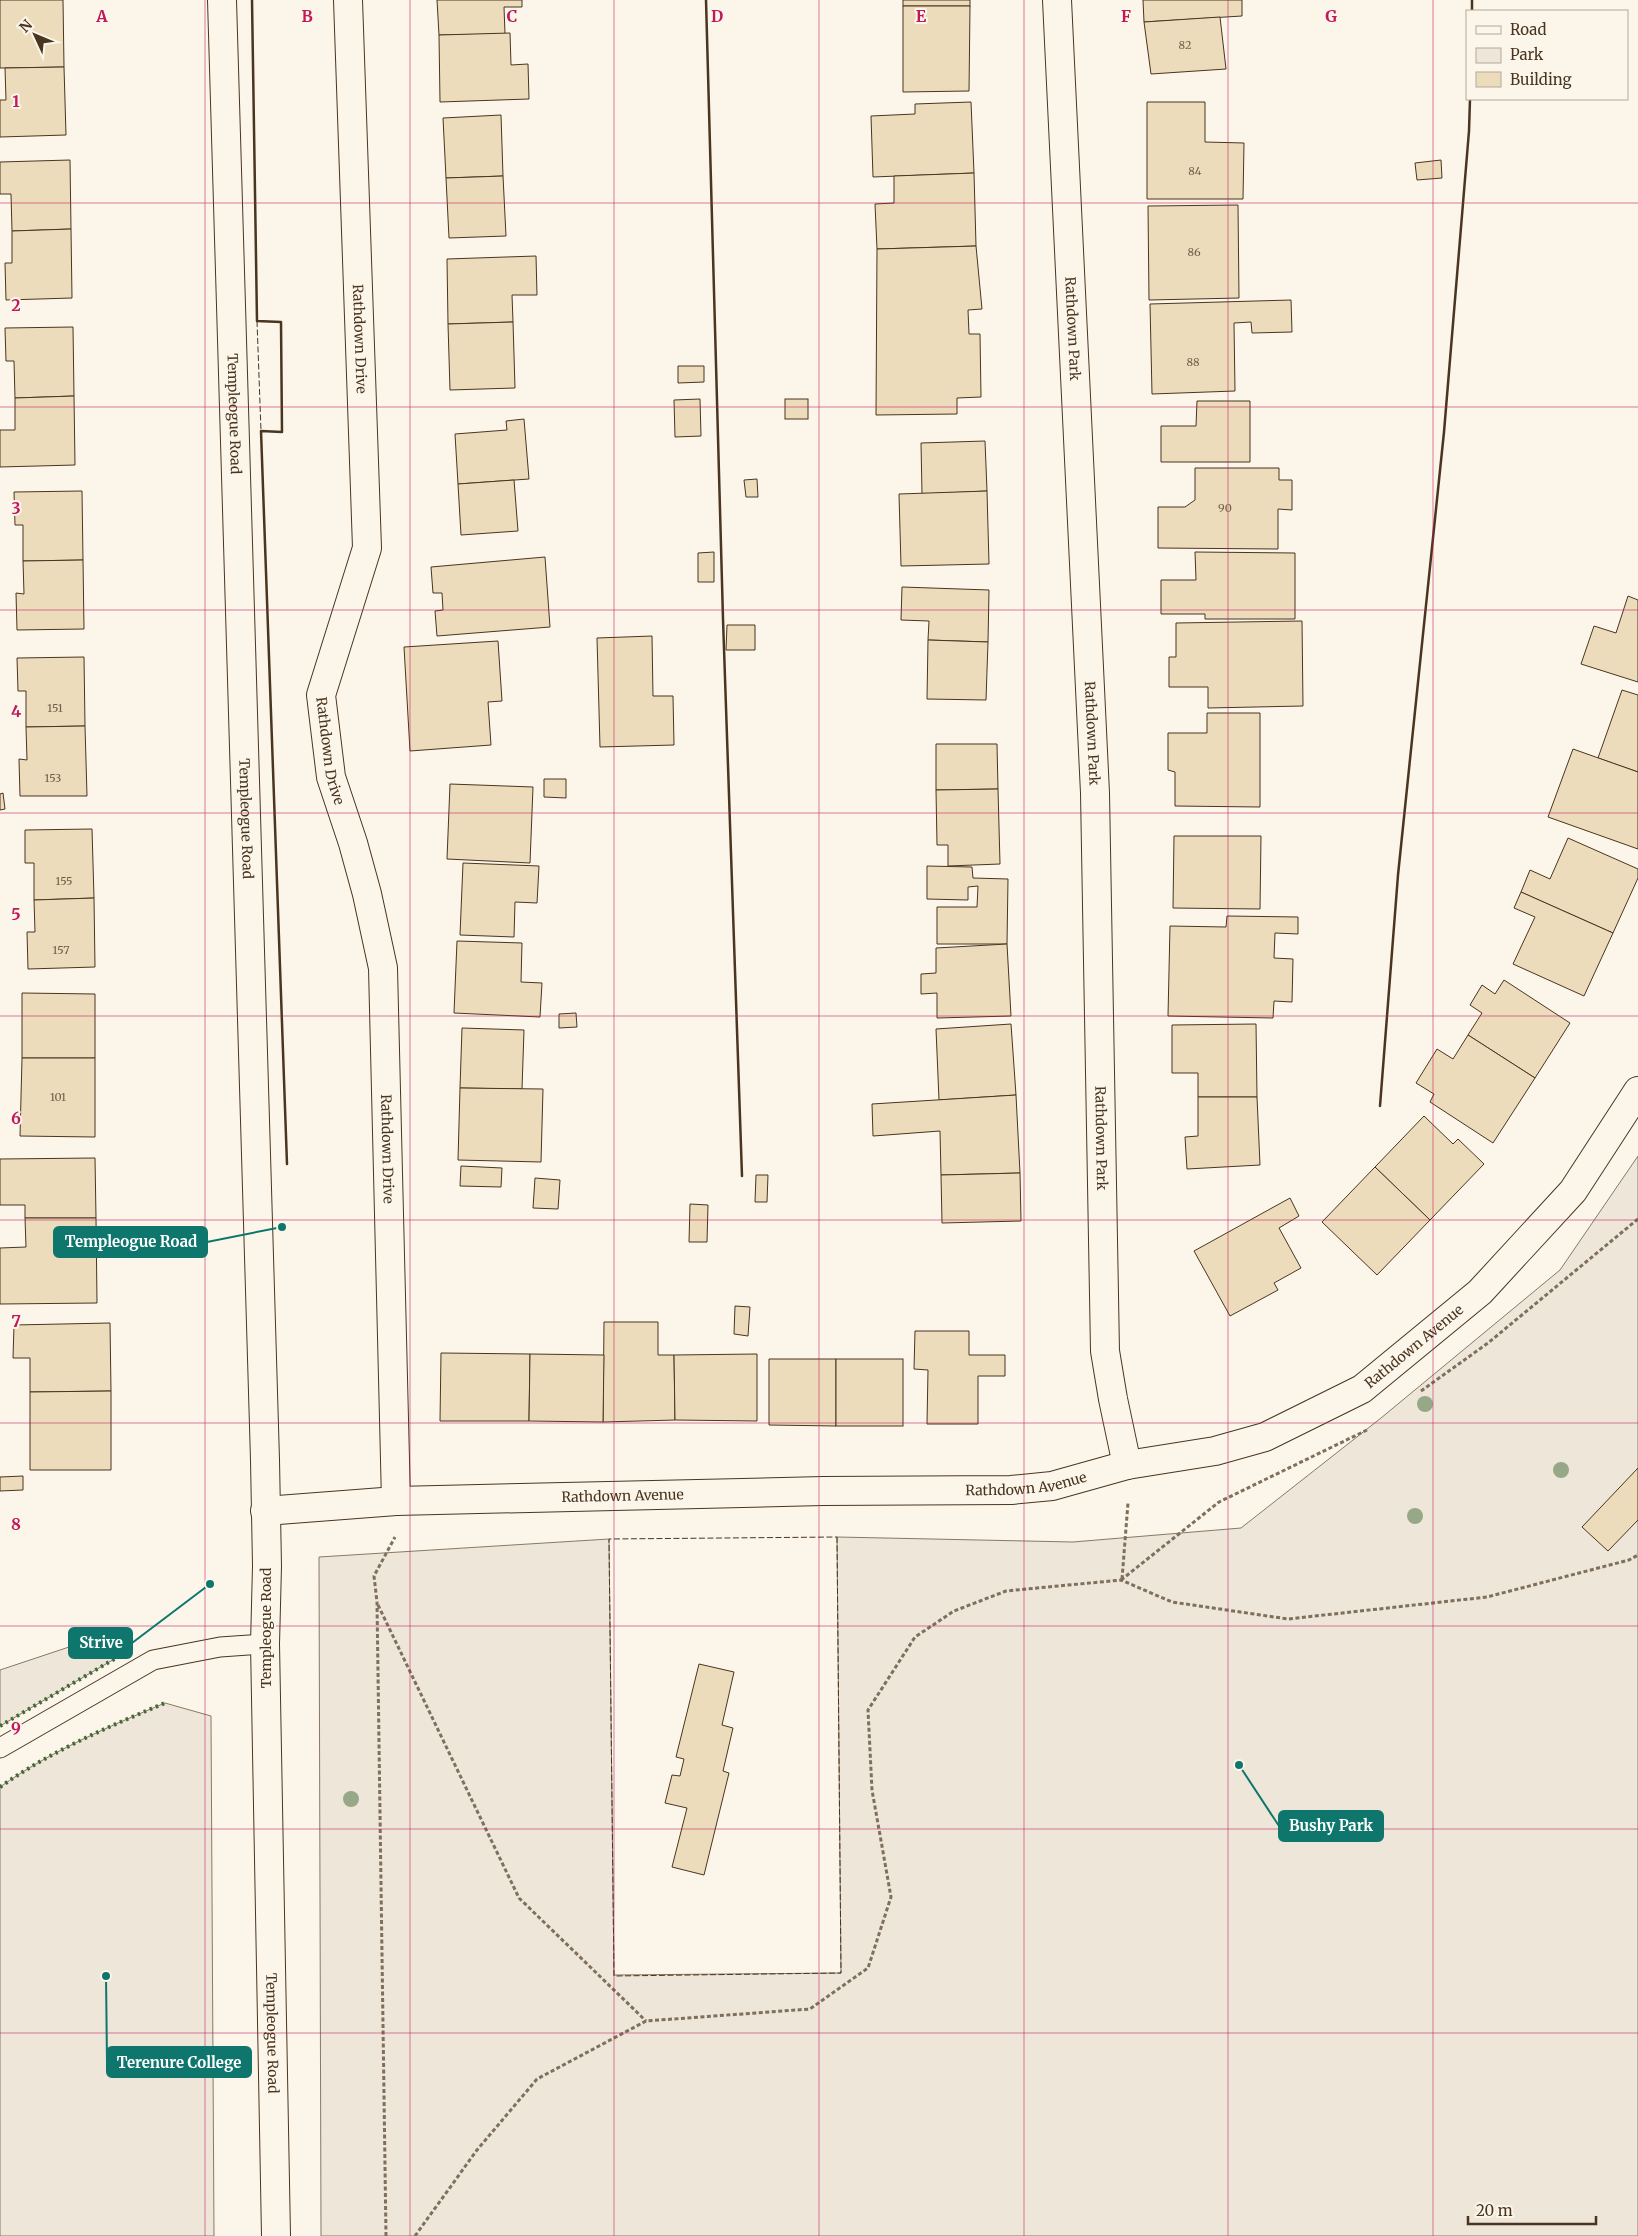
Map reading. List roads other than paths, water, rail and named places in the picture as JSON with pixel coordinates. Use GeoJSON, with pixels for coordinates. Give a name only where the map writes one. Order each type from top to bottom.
{"type":"FeatureCollection","features":[{"type":"Feature","properties":{"kind":"street","name":"Templeogue Road"},"geometry":{"type":"LineString","coordinates":[[222,0],[265,1511],[265,1644],[276,2236]]}},
{"type":"Feature","properties":{"kind":"street","name":"Rathdown Drive"},"geometry":{"type":"LineString","coordinates":[[348,0],[366,548],[321,695],[331,776],[355,852],[383,968],[396,1502]]}},
{"type":"Feature","properties":{"kind":"street","name":"Rathdown Park"},"geometry":{"type":"LineString","coordinates":[[1057,0],[1095,793],[1105,1351],[1127,1465]]}},
{"type":"Feature","properties":{"kind":"street","name":"Rathdown Avenue"},"geometry":{"type":"LineString","coordinates":[[265,1511],[396,1502],[823,1491],[1011,1490],[1052,1486],[1127,1465],[1215,1451],[1265,1437],[1362,1389],[1480,1292],[1573,1191],[1638,1091]]}},
{"type":"Feature","properties":{"kind":"lane"},"geometry":{"type":"LineString","coordinates":[[0,1748],[153,1660],[220,1646],[265,1644]]}},
{"type":"Feature","properties":{"kind":"place","name":"Templeogue Road"},"geometry":{"type":"Point","coordinates":[282,1227]}},
{"type":"Feature","properties":{"kind":"place","name":"Strive"},"geometry":{"type":"Point","coordinates":[210,1584]}},
{"type":"Feature","properties":{"kind":"place","name":"Bushy Park"},"geometry":{"type":"Point","coordinates":[1239,1765]}},
{"type":"Feature","properties":{"kind":"place","name":"Terenure College"},"geometry":{"type":"Point","coordinates":[106,1976]}}]}
